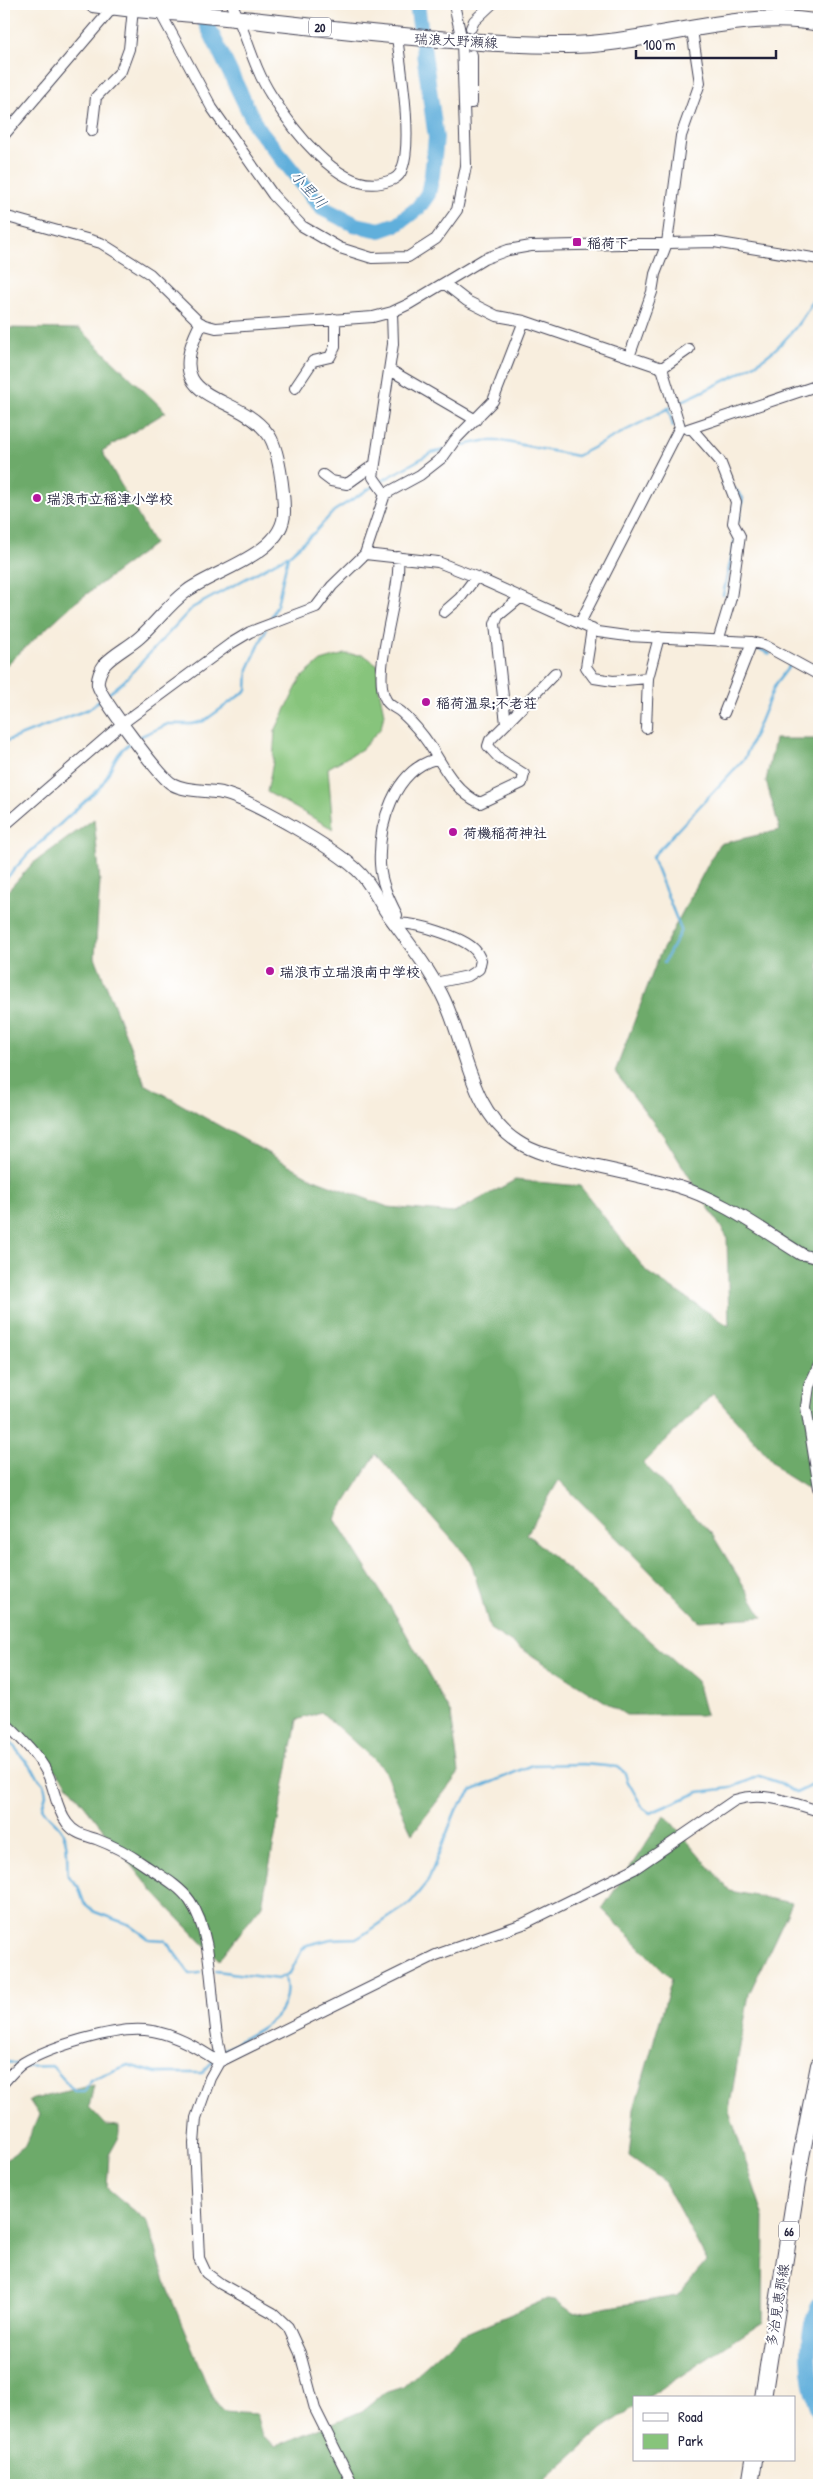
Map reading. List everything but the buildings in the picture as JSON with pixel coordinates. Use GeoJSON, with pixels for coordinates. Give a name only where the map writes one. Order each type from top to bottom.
{"type":"FeatureCollection","features":[{"type":"Feature","properties":{"kind":"main road","name":"瑞浪大野瀬線"},"geometry":{"type":"LineString","coordinates":[[92,4],[163,12],[234,13],[403,37],[462,36],[565,45],[614,42],[774,20],[819,23]]}},
{"type":"Feature","properties":{"kind":"main road","name":"多治見恵那線"},"geometry":{"type":"LineString","coordinates":[[763,2396],[801,2157],[819,2065]]}},
{"type":"Feature","properties":{"kind":"main road"},"geometry":{"type":"LineString","coordinates":[[750,2485],[754,2462]]}},
{"type":"Feature","properties":{"kind":"street"},"geometry":{"type":"LineString","coordinates":[[163,12],[212,108],[273,195],[302,226],[340,248],[372,258],[408,257],[436,239],[457,210],[466,166],[462,36],[454,4]]}},
{"type":"Feature","properties":{"kind":"street"},"geometry":{"type":"LineString","coordinates":[[462,36],[474,21],[492,4]]}},
{"type":"Feature","properties":{"kind":"street"},"geometry":{"type":"LineString","coordinates":[[4,136],[114,5]]}},
{"type":"Feature","properties":{"kind":"street"},"geometry":{"type":"LineString","coordinates":[[92,131],[96,96],[121,71],[129,50],[133,9]]}},
{"type":"Feature","properties":{"kind":"street"},"geometry":{"type":"LineString","coordinates":[[234,13],[270,94],[301,136],[324,161],[354,180],[372,185],[393,181],[402,171],[407,150],[403,37]]}},
{"type":"Feature","properties":{"kind":"street"},"geometry":{"type":"LineString","coordinates":[[629,357],[652,292],[654,274],[667,243],[681,136],[700,83],[692,30]]}},
{"type":"Feature","properties":{"kind":"street"},"geometry":{"type":"LineString","coordinates":[[465,103],[472,103],[472,55]]}},
{"type":"Feature","properties":{"kind":"street"},"geometry":{"type":"LineString","coordinates":[[4,216],[101,243],[150,274],[201,324],[216,328],[372,317],[392,312],[445,284],[484,259],[508,250],[531,246],[714,242],[819,259]]}},
{"type":"Feature","properties":{"kind":"street"},"geometry":{"type":"LineString","coordinates":[[445,284],[467,301],[496,316],[524,321],[662,368]]}},
{"type":"Feature","properties":{"kind":"street"},"geometry":{"type":"LineString","coordinates":[[385,494],[373,477],[393,344],[392,312]]}},
{"type":"Feature","properties":{"kind":"street"},"geometry":{"type":"LineString","coordinates":[[295,388],[313,361],[330,357],[335,347],[335,320]]}},
{"type":"Feature","properties":{"kind":"street"},"geometry":{"type":"LineString","coordinates":[[4,826],[123,723],[230,644],[260,628],[316,607],[332,586],[365,554],[385,494],[420,475],[443,457],[456,440],[493,401],[524,321]]}},
{"type":"Feature","properties":{"kind":"street"},"geometry":{"type":"LineString","coordinates":[[201,324],[188,348],[188,364],[192,382],[209,396],[257,422],[270,436],[276,452],[285,515],[279,533],[268,546],[187,591],[140,637],[105,664],[100,673],[98,685],[109,705],[159,774],[173,784],[223,794],[242,800],[333,852],[354,867],[368,882],[435,983],[450,1012],[476,1090],[488,1114],[499,1127],[519,1143],[542,1154],[673,1185],[706,1197],[734,1210],[801,1254],[819,1259]]}},
{"type":"Feature","properties":{"kind":"street"},"geometry":{"type":"LineString","coordinates":[[662,368],[690,349]]}},
{"type":"Feature","properties":{"kind":"street"},"geometry":{"type":"LineString","coordinates":[[580,624],[680,427],[672,406],[662,368]]}},
{"type":"Feature","properties":{"kind":"street"},"geometry":{"type":"LineString","coordinates":[[390,370],[476,420]]}},
{"type":"Feature","properties":{"kind":"street"},"geometry":{"type":"LineString","coordinates":[[680,427],[692,429],[819,385]]}},
{"type":"Feature","properties":{"kind":"street"},"geometry":{"type":"LineString","coordinates":[[692,429],[720,461],[736,502],[734,523],[740,536],[731,598],[718,641]]}},
{"type":"Feature","properties":{"kind":"street"},"geometry":{"type":"LineString","coordinates":[[323,475],[331,481],[347,484],[375,464]]}},
{"type":"Feature","properties":{"kind":"street"},"geometry":{"type":"LineString","coordinates":[[365,554],[438,562],[605,634],[752,642],[764,645],[819,675]]}},
{"type":"Feature","properties":{"kind":"street"},"geometry":{"type":"LineString","coordinates":[[398,557],[400,574],[383,662],[382,681],[384,698],[387,703],[401,712],[430,747],[436,759],[470,798],[480,803],[522,782],[524,774],[500,759],[488,746],[490,740],[555,673]]}},
{"type":"Feature","properties":{"kind":"street"},"geometry":{"type":"LineString","coordinates":[[444,612],[460,598],[476,577]]}},
{"type":"Feature","properties":{"kind":"street"},"geometry":{"type":"LineString","coordinates":[[506,724],[495,624],[498,616],[520,598]]}},
{"type":"Feature","properties":{"kind":"street"},"geometry":{"type":"LineString","coordinates":[[592,630],[586,667],[594,678],[613,681],[648,678]]}},
{"type":"Feature","properties":{"kind":"street"},"geometry":{"type":"LineString","coordinates":[[646,728],[648,678],[660,637]]}},
{"type":"Feature","properties":{"kind":"street"},"geometry":{"type":"LineString","coordinates":[[724,712],[752,642]]}},
{"type":"Feature","properties":{"kind":"street"},"geometry":{"type":"LineString","coordinates":[[394,922],[397,915],[385,889],[380,864],[382,834],[387,814],[398,790],[416,768],[436,759]]}},
{"type":"Feature","properties":{"kind":"street"},"geometry":{"type":"LineString","coordinates":[[394,922],[405,922],[446,935],[463,942],[475,950],[481,960],[479,969],[468,976],[435,983]]}},
{"type":"Feature","properties":{"kind":"street"},"geometry":{"type":"LineString","coordinates":[[819,1365],[808,1386],[806,1407],[819,1488]]}},
{"type":"Feature","properties":{"kind":"street"},"geometry":{"type":"LineString","coordinates":[[4,1722],[20,1737],[49,1775],[56,1802],[66,1823],[78,1834],[96,1839],[131,1856],[178,1888],[190,1901],[200,1918],[205,1935],[220,2061]]}},
{"type":"Feature","properties":{"kind":"street"},"geometry":{"type":"LineString","coordinates":[[353,2485],[315,2409],[300,2353],[288,2327],[273,2313],[221,2284],[206,2273],[199,2258],[194,2144],[196,2118],[210,2078],[220,2061],[436,1955],[522,1924],[634,1869],[662,1852],[735,1800],[744,1797],[775,1798],[819,1812]]}},
{"type":"Feature","properties":{"kind":"street"},"geometry":{"type":"LineString","coordinates":[[4,2082],[21,2065],[60,2046],[123,2030],[145,2030],[179,2040],[220,2061]]}},
{"type":"Feature","properties":{"kind":"green space"},"geometry":{"type":"Polygon","coordinates":[[[4,328],[80,329],[166,412],[102,451],[154,544],[72,605],[4,667],[4,328]]]}},
{"type":"Feature","properties":{"kind":"green space"},"geometry":{"type":"Polygon","coordinates":[[[345,654],[364,655],[378,665],[378,683],[384,714],[381,728],[362,749],[328,768],[333,829],[267,792],[273,762],[275,731],[301,678],[321,661],[345,654]]]}},
{"type":"Feature","properties":{"kind":"green space"},"geometry":{"type":"Polygon","coordinates":[[[775,739],[819,739],[819,1496],[784,1474],[713,1394],[643,1463],[712,1534],[763,1617],[699,1621],[559,1480],[527,1534],[697,1681],[706,1715],[626,1715],[490,1629],[471,1561],[376,1454],[335,1519],[399,1621],[451,1714],[459,1773],[412,1834],[383,1768],[321,1712],[297,1720],[262,1905],[219,1960],[155,1894],[65,1781],[4,1717],[4,895],[32,864],[94,819],[100,882],[95,957],[145,1084],[314,1179],[388,1207],[454,1213],[515,1180],[580,1186],[647,1272],[729,1326],[727,1237],[663,1135],[615,1072],[659,956],[719,844],[780,830],[766,781],[775,739]]]}},
{"type":"Feature","properties":{"kind":"green space"},"geometry":{"type":"Polygon","coordinates":[[[665,1815],[730,1891],[792,1903],[749,1994],[729,2111],[764,2217],[763,2322],[650,2396],[633,2396],[633,2408],[602,2429],[539,2485],[4,2485],[4,2161],[26,2145],[39,2115],[29,2100],[94,2085],[89,2107],[106,2125],[119,2126],[119,2137],[109,2155],[107,2188],[148,2222],[167,2288],[212,2397],[224,2412],[256,2414],[262,2436],[276,2446],[362,2411],[384,2393],[403,2387],[459,2336],[547,2299],[555,2300],[573,2313],[677,2296],[707,2261],[664,2181],[629,2156],[634,2109],[672,1979],[602,1909],[665,1815]]]}},
{"type":"Feature","properties":{"kind":"waterway","name":"小里川"},"geometry":{"type":"LineString","coordinates":[[197,4],[256,126],[322,208],[356,225],[380,230],[397,224],[418,208],[428,194],[432,175],[436,138],[417,4]]}},
{"type":"Feature","properties":{"kind":"waterway"},"geometry":{"type":"LineString","coordinates":[[676,404],[721,383],[760,361],[792,332],[806,313],[819,289]]}},
{"type":"Feature","properties":{"kind":"waterway"},"geometry":{"type":"LineString","coordinates":[[454,447],[484,441],[502,441],[577,456],[671,407]]}},
{"type":"Feature","properties":{"kind":"waterway"},"geometry":{"type":"LineString","coordinates":[[668,408],[673,426]]}},
{"type":"Feature","properties":{"kind":"waterway"},"geometry":{"type":"LineString","coordinates":[[380,482],[431,453],[444,450]]}},
{"type":"Feature","properties":{"kind":"waterway"},"geometry":{"type":"LineString","coordinates":[[107,695],[124,681],[192,608],[289,555],[315,532],[334,511],[375,485]]}},
{"type":"Feature","properties":{"kind":"waterway"},"geometry":{"type":"LineString","coordinates":[[735,489],[743,498],[738,522]]}},
{"type":"Feature","properties":{"kind":"waterway"},"geometry":{"type":"LineString","coordinates":[[723,595],[735,540]]}},
{"type":"Feature","properties":{"kind":"waterway"},"geometry":{"type":"LineString","coordinates":[[270,620],[277,605],[288,556]]}},
{"type":"Feature","properties":{"kind":"waterway"},"geometry":{"type":"LineString","coordinates":[[137,738],[168,724],[192,724],[204,721],[247,690],[248,669],[266,630]]}},
{"type":"Feature","properties":{"kind":"waterway"},"geometry":{"type":"LineString","coordinates":[[757,648],[770,654]]}},
{"type":"Feature","properties":{"kind":"waterway"},"geometry":{"type":"LineString","coordinates":[[664,963],[681,930],[652,857],[745,758],[775,685],[791,664],[789,663]]}},
{"type":"Feature","properties":{"kind":"waterway"},"geometry":{"type":"LineString","coordinates":[[4,742],[89,709],[100,700]]}},
{"type":"Feature","properties":{"kind":"waterway"},"geometry":{"type":"LineString","coordinates":[[4,881],[28,854],[100,787],[116,757],[131,743]]}},
{"type":"Feature","properties":{"kind":"waterway"},"geometry":{"type":"LineString","coordinates":[[4,1734],[44,1784],[46,1795],[42,1807],[63,1833],[66,1845],[68,1876],[78,1886],[84,1903],[95,1912],[130,1925],[149,1939],[165,1940],[190,1974],[200,1973]]}},
{"type":"Feature","properties":{"kind":"waterway"},"geometry":{"type":"LineString","coordinates":[[216,1971],[278,1979],[290,1973],[302,1950],[307,1945],[331,1939],[358,1938],[372,1929],[410,1903],[428,1881],[456,1810],[471,1791],[532,1765],[583,1764],[618,1767],[625,1773],[643,1808],[650,1813],[699,1792],[730,1788],[759,1776],[780,1783],[796,1793],[819,1782]]}},
{"type":"Feature","properties":{"kind":"waterway"},"geometry":{"type":"LineString","coordinates":[[224,2050],[259,2030],[278,2014],[284,2004],[286,1991],[285,1976]]}},
{"type":"Feature","properties":{"kind":"waterway"},"geometry":{"type":"LineString","coordinates":[[4,2061],[16,2064]]}},
{"type":"Feature","properties":{"kind":"waterway"},"geometry":{"type":"LineString","coordinates":[[21,2067],[52,2066],[74,2091],[85,2091],[90,2080],[128,2065],[156,2073],[202,2073],[213,2061]]}},
{"type":"Feature","properties":{"kind":"waterway"},"geometry":{"type":"LineString","coordinates":[[819,2306],[811,2330],[809,2358],[812,2385],[819,2410]]}},
{"type":"Feature","properties":{"kind":"place","name":"稲荷下"},"geometry":{"type":"Point","coordinates":[577,242]}},
{"type":"Feature","properties":{"kind":"place","name":"瑞浪市立稲津小学校"},"geometry":{"type":"Point","coordinates":[37,498]}},
{"type":"Feature","properties":{"kind":"place","name":"稲荷温泉;不老荘"},"geometry":{"type":"Point","coordinates":[426,702]}},
{"type":"Feature","properties":{"kind":"place","name":"荷機稲荷神社"},"geometry":{"type":"Point","coordinates":[453,832]}},
{"type":"Feature","properties":{"kind":"place","name":"瑞浪市立瑞浪南中学校"},"geometry":{"type":"Point","coordinates":[270,971]}}]}
